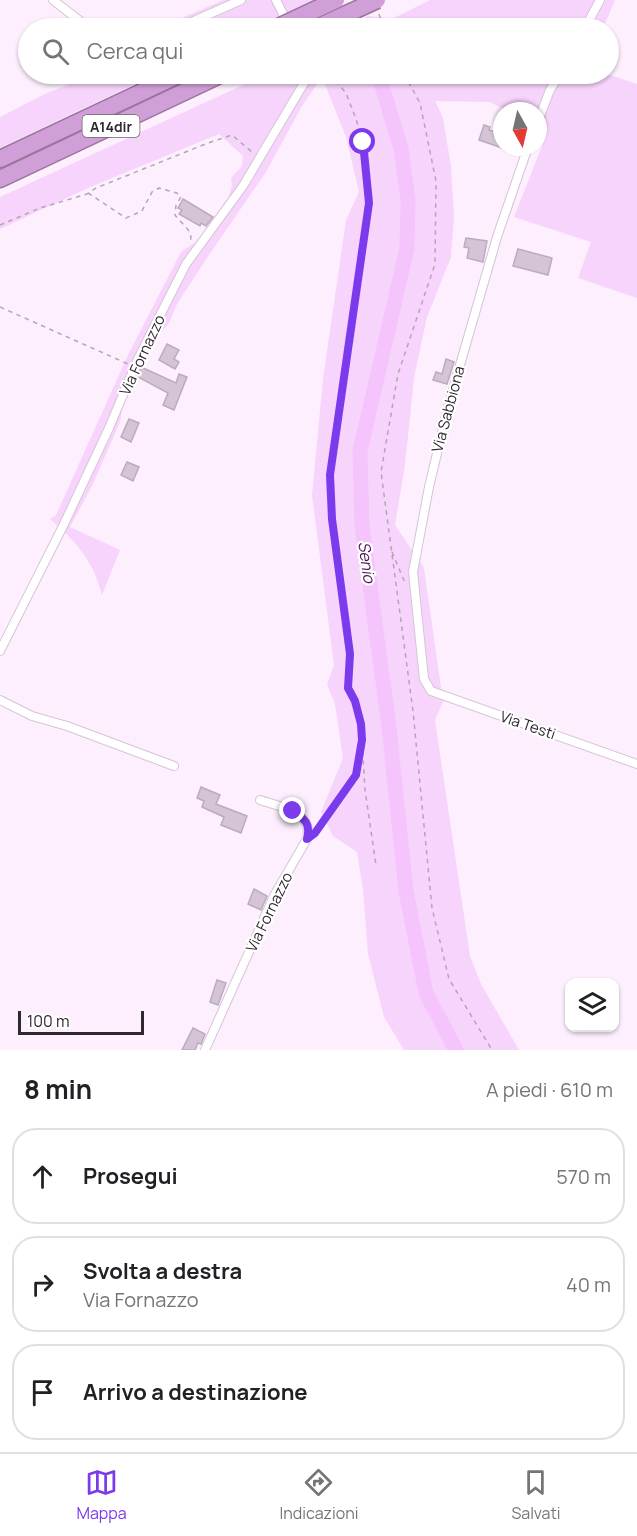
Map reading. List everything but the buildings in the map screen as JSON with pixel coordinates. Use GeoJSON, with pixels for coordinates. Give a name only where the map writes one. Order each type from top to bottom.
{"type":"FeatureCollection","features":[{"type":"Feature","properties":{"kind":"highway"},"geometry":{"type":"LineString","coordinates":[[297,18],[336,0]]}},
{"type":"Feature","properties":{"kind":"highway"},"geometry":{"type":"LineString","coordinates":[[338,18],[377,0]]}},
{"type":"Feature","properties":{"kind":"highway","name":"A14dir"},"geometry":{"type":"LineString","coordinates":[[0,159],[159,84]]}},
{"type":"Feature","properties":{"kind":"highway","name":"A14dir"},"geometry":{"type":"LineString","coordinates":[[0,179],[201,84]]}},
{"type":"Feature","properties":{"kind":"street"},"geometry":{"type":"LineString","coordinates":[[53,0],[76,18]]}},
{"type":"Feature","properties":{"kind":"street"},"geometry":{"type":"LineString","coordinates":[[200,18],[241,0]]}},
{"type":"Feature","properties":{"kind":"street"},"geometry":{"type":"LineString","coordinates":[[276,0],[286,18]]}},
{"type":"Feature","properties":{"kind":"street"},"geometry":{"type":"LineString","coordinates":[[590,18],[600,0]]}},
{"type":"Feature","properties":{"kind":"street","name":"Via Fornazzo"},"geometry":{"type":"LineString","coordinates":[[0,651],[64,524],[136,364],[186,264],[243,186],[303,84]]}},
{"type":"Feature","properties":{"kind":"street"},"geometry":{"type":"LineString","coordinates":[[546,102],[554,84]]}},
{"type":"Feature","properties":{"kind":"street","name":"Via Sabbiona"},"geometry":{"type":"LineString","coordinates":[[424,679],[413,572],[429,487],[448,403],[491,259],[525,156]]}},
{"type":"Feature","properties":{"kind":"street","name":"Via Testi"},"geometry":{"type":"LineString","coordinates":[[424,679],[430,691],[637,764]]}},
{"type":"Feature","properties":{"kind":"street"},"geometry":{"type":"LineString","coordinates":[[0,700],[32,716],[67,726],[174,766]]}},
{"type":"Feature","properties":{"kind":"street"},"geometry":{"type":"LineString","coordinates":[[260,800],[301,816],[307,822],[309,830],[307,839]]}},
{"type":"Feature","properties":{"kind":"street","name":"Via Fornazzo"},"geometry":{"type":"LineString","coordinates":[[205,1050],[275,894],[307,839]]}},
{"type":"Feature","properties":{"kind":"path"},"geometry":{"type":"LineString","coordinates":[[338,84],[346,93],[363,142],[369,203],[330,475],[332,519],[350,654],[348,688],[355,701],[361,724],[366,801],[376,865]]}},
{"type":"Feature","properties":{"kind":"path"},"geometry":{"type":"LineString","coordinates":[[410,84],[420,103],[436,181],[435,264],[398,375],[381,472],[413,711],[432,908],[449,979],[492,1050]]}},
{"type":"Feature","properties":{"kind":"path"},"geometry":{"type":"LineString","coordinates":[[0,225],[40,208],[88,193],[232,135],[260,158]]}},
{"type":"Feature","properties":{"kind":"path"},"geometry":{"type":"LineString","coordinates":[[88,193],[126,218],[142,211],[152,192],[159,188],[177,194],[181,197],[176,205],[175,215],[191,233],[192,238],[188,248]]}},
{"type":"Feature","properties":{"kind":"path"},"geometry":{"type":"LineString","coordinates":[[0,307],[128,364],[136,364]]}},
{"type":"Feature","properties":{"kind":"path"},"geometry":{"type":"LineString","coordinates":[[390,548],[408,590]]}},
{"type":"Feature","properties":{"kind":"path"},"geometry":{"type":"LineString","coordinates":[[307,839],[315,833],[356,775],[362,740]]}},
{"type":"Feature","properties":{"kind":"shaded area"},"geometry":{"type":"Polygon","coordinates":[[[223,0],[314,0],[277,18],[182,18],[223,0]]]}},
{"type":"Feature","properties":{"kind":"shaded area"},"geometry":{"type":"Polygon","coordinates":[[[430,0],[615,0],[607,18],[394,18],[430,0]]]}},
{"type":"Feature","properties":{"kind":"shaded area"},"geometry":{"type":"Polygon","coordinates":[[[619,78],[637,84],[637,298],[578,278],[591,242],[514,217],[538,156],[547,156],[547,102],[435,101],[443,118],[451,166],[454,216],[451,257],[427,317],[414,378],[405,465],[395,525],[424,568],[443,702],[435,720],[470,956],[481,984],[519,1050],[404,1050],[384,1017],[368,954],[363,890],[357,852],[333,836],[321,812],[343,758],[335,704],[327,685],[334,665],[312,495],[323,379],[346,220],[359,192],[346,137],[325,84],[619,84],[619,78]]]}},
{"type":"Feature","properties":{"kind":"shaded area"},"geometry":{"type":"Polygon","coordinates":[[[70,84],[135,84],[0,148],[0,117],[70,84]]]}},
{"type":"Feature","properties":{"kind":"shaded area"},"geometry":{"type":"Polygon","coordinates":[[[245,84],[317,84],[302,106],[266,172],[177,304],[169,323],[128,372],[120,422],[93,484],[70,527],[120,550],[102,595],[94,572],[82,552],[50,519],[56,515],[128,355],[181,252],[220,225],[232,186],[231,178],[242,166],[243,156],[219,134],[88,188],[0,229],[0,197],[245,84]]]}},
{"type":"Feature","properties":{"kind":"waterway","name":"Senio"},"geometry":{"type":"LineString","coordinates":[[334,8],[340,18]]}},
{"type":"Feature","properties":{"kind":"waterway","name":"Senio"},"geometry":{"type":"LineString","coordinates":[[382,84],[401,149],[408,200],[407,248],[360,451],[362,526],[389,727],[406,891],[426,993],[456,1050]]}},
{"type":"Feature","properties":{"kind":"route"},"geometry":{"type":"LineString","coordinates":[[293,811],[307,822],[309,830],[307,839],[329,816],[356,775],[361,754],[361,724],[355,701],[348,688],[347,674],[350,654],[332,519],[330,475],[369,203],[363,142]]}}]}
